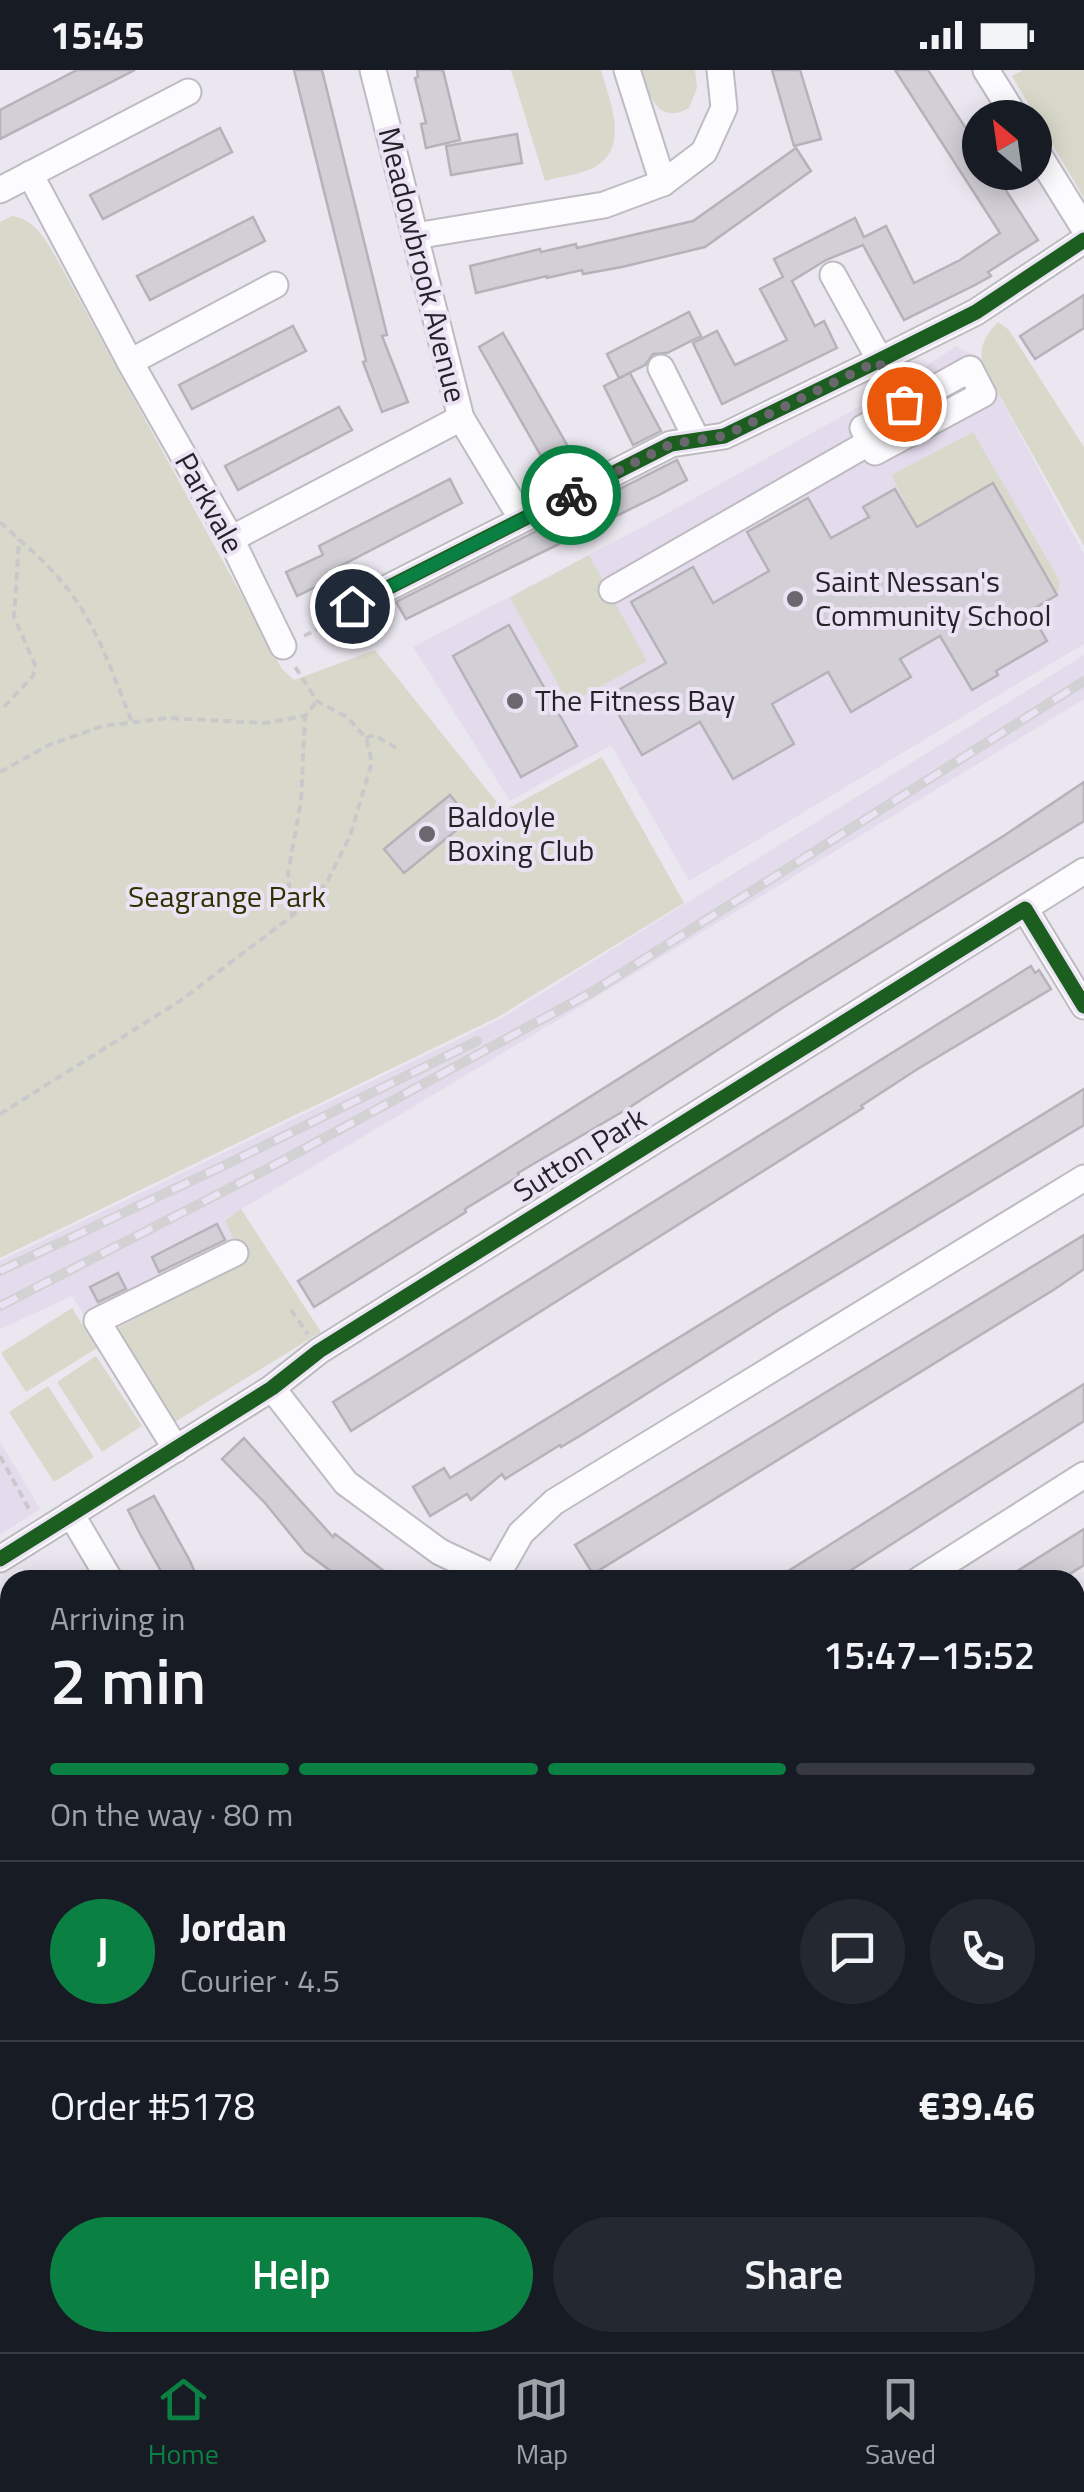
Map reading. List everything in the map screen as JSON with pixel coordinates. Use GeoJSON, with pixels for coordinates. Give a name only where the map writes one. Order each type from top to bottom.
{"type":"FeatureCollection","features":[{"type":"Feature","properties":{"kind":"street","name":"Meadowbrook Avenue"},"geometry":{"type":"LineString","coordinates":[[373,70],[461,418],[514,506]]}},
{"type":"Feature","properties":{"kind":"street"},"geometry":{"type":"LineString","coordinates":[[627,70],[663,182]]}},
{"type":"Feature","properties":{"kind":"street"},"geometry":{"type":"LineString","coordinates":[[415,236],[604,205],[663,182],[704,152],[724,108],[720,70]]}},
{"type":"Feature","properties":{"kind":"street"},"geometry":{"type":"LineString","coordinates":[[986,70],[1005,100]]}},
{"type":"Feature","properties":{"kind":"street"},"geometry":{"type":"LineString","coordinates":[[0,190],[188,92]]}},
{"type":"Feature","properties":{"kind":"street","name":"Parkvale"},"geometry":{"type":"LineString","coordinates":[[30,174],[130,362],[231,539],[283,646]]}},
{"type":"Feature","properties":{"kind":"street"},"geometry":{"type":"LineString","coordinates":[[1052,176],[1084,228]]}},
{"type":"Feature","properties":{"kind":"street"},"geometry":{"type":"LineString","coordinates":[[352,606],[671,444],[724,436],[976,312],[1084,240]]}},
{"type":"Feature","properties":{"kind":"street"},"geometry":{"type":"LineString","coordinates":[[833,274],[904,404]]}},
{"type":"Feature","properties":{"kind":"street"},"geometry":{"type":"LineString","coordinates":[[130,362],[274,285]]}},
{"type":"Feature","properties":{"kind":"street"},"geometry":{"type":"LineString","coordinates":[[660,368],[696,438]]}},
{"type":"Feature","properties":{"kind":"street"},"geometry":{"type":"LineString","coordinates":[[970,369],[983,394],[876,452],[863,428],[904,404],[970,369]]}},
{"type":"Feature","properties":{"kind":"street"},"geometry":{"type":"LineString","coordinates":[[231,539],[461,418]]}},
{"type":"Feature","properties":{"kind":"street"},"geometry":{"type":"LineString","coordinates":[[612,590],[870,442]]}},
{"type":"Feature","properties":{"kind":"street","name":"Sutton Park"},"geometry":{"type":"LineString","coordinates":[[0,1559],[272,1388],[319,1350],[1084,871]]}},
{"type":"Feature","properties":{"kind":"street"},"geometry":{"type":"LineString","coordinates":[[1025,908],[1084,1006]]}},
{"type":"Feature","properties":{"kind":"street"},"geometry":{"type":"LineString","coordinates":[[503,1570],[522,1533],[554,1502],[1084,1178]]}},
{"type":"Feature","properties":{"kind":"street"},"geometry":{"type":"LineString","coordinates":[[176,1449],[97,1320],[235,1253]]}},
{"type":"Feature","properties":{"kind":"street"},"geometry":{"type":"LineString","coordinates":[[272,1388],[346,1483],[440,1552],[479,1570]]}},
{"type":"Feature","properties":{"kind":"street"},"geometry":{"type":"LineString","coordinates":[[934,1570],[1084,1475]]}},
{"type":"Feature","properties":{"kind":"street"},"geometry":{"type":"LineString","coordinates":[[71,1514],[104,1570]]}},
{"type":"Feature","properties":{"kind":"path"},"geometry":{"type":"LineString","coordinates":[[0,522],[63,583],[87,616],[132,722]]}},
{"type":"Feature","properties":{"kind":"path"},"geometry":{"type":"LineString","coordinates":[[4,707],[33,676],[35,666],[14,616],[18,539]]}},
{"type":"Feature","properties":{"kind":"path"},"geometry":{"type":"LineString","coordinates":[[0,1114],[180,1001],[292,916],[326,884],[350,836],[372,762],[366,738],[347,717],[317,701],[283,646],[351,612],[352,606]]}},
{"type":"Feature","properties":{"kind":"path"},"geometry":{"type":"LineString","coordinates":[[292,916],[288,873],[301,800],[305,716],[317,701]]}},
{"type":"Feature","properties":{"kind":"path"},"geometry":{"type":"LineString","coordinates":[[0,772],[50,745],[103,726],[217,718],[264,723],[305,716]]}},
{"type":"Feature","properties":{"kind":"path"},"geometry":{"type":"LineString","coordinates":[[366,738],[374,735],[398,748]]}},
{"type":"Feature","properties":{"kind":"path"},"geometry":{"type":"LineString","coordinates":[[0,1456],[42,1533]]}},
{"type":"Feature","properties":{"kind":"shaded area","name":"Saint Nessan's Community School"},"geometry":{"type":"Polygon","coordinates":[[[956,346],[979,358],[1084,554],[1084,644],[689,881],[611,745],[510,801],[413,647],[648,524],[895,387],[956,346]]]}},
{"type":"Feature","properties":{"kind":"shaded area"},"geometry":{"type":"Polygon","coordinates":[[[1084,655],[1084,699],[225,1219],[243,1256],[158,1433],[72,1296],[0,1329],[0,1261],[502,1018],[1084,655]]]}},
{"type":"Feature","properties":{"kind":"shaded area"},"geometry":{"type":"Polygon","coordinates":[[[0,1441],[40,1509],[0,1535],[0,1441]]]}},
{"type":"Feature","properties":{"kind":"green space"},"geometry":{"type":"Polygon","coordinates":[[[511,70],[601,70],[615,124],[615,138],[604,161],[586,171],[545,181],[511,70]]]}},
{"type":"Feature","properties":{"kind":"green space"},"geometry":{"type":"Polygon","coordinates":[[[641,70],[695,70],[697,88],[689,108],[678,113],[662,110],[651,97],[641,70]]]}},
{"type":"Feature","properties":{"kind":"green space"},"geometry":{"type":"Polygon","coordinates":[[[1023,70],[1084,70],[1084,198],[1052,144],[1052,100],[1026,100],[1012,76],[1023,70]]]}},
{"type":"Feature","properties":{"kind":"green space","name":"Seagrange Park"},"geometry":{"type":"Polygon","coordinates":[[[12,216],[36,229],[52,252],[282,669],[294,680],[375,650],[504,811],[602,757],[684,903],[498,1017],[0,1258],[0,222],[12,216]]]}},
{"type":"Feature","properties":{"kind":"green space"},"geometry":{"type":"Polygon","coordinates":[[[998,322],[1009,330],[1084,447],[1084,546],[983,366],[984,342],[998,322]]]}},
{"type":"Feature","properties":{"kind":"green space"},"geometry":{"type":"Polygon","coordinates":[[[973,432],[1060,581],[1057,595],[993,484],[917,527],[891,475],[973,432]]]}},
{"type":"Feature","properties":{"kind":"green space"},"geometry":{"type":"Polygon","coordinates":[[[589,555],[647,661],[569,704],[510,598],[589,555]]]}},
{"type":"Feature","properties":{"kind":"green space"},"geometry":{"type":"Polygon","coordinates":[[[241,1209],[321,1332],[170,1425],[112,1332],[242,1257],[225,1220],[241,1209]]]}},
{"type":"Feature","properties":{"kind":"green space"},"geometry":{"type":"Polygon","coordinates":[[[72,1308],[97,1348],[26,1392],[1,1353],[72,1308]]]}},
{"type":"Feature","properties":{"kind":"green space"},"geometry":{"type":"Polygon","coordinates":[[[96,1356],[142,1426],[102,1452],[57,1382],[96,1356]]]}},
{"type":"Feature","properties":{"kind":"green space"},"geometry":{"type":"Polygon","coordinates":[[[48,1386],[94,1457],[54,1482],[9,1412],[48,1386]]]}},
{"type":"Feature","properties":{"kind":"building"},"geometry":{"type":"Polygon","coordinates":[[[77,70],[135,70],[0,139],[0,110],[77,70]]]}},
{"type":"Feature","properties":{"kind":"building"},"geometry":{"type":"Polygon","coordinates":[[[294,70],[322,70],[387,335],[382,336],[408,402],[382,412],[363,362],[366,361],[294,70]]]}},
{"type":"Feature","properties":{"kind":"building"},"geometry":{"type":"Polygon","coordinates":[[[417,70],[443,70],[460,140],[426,148],[417,70]]]}},
{"type":"Feature","properties":{"kind":"building"},"geometry":{"type":"Polygon","coordinates":[[[772,70],[800,70],[821,139],[794,146],[772,70]]]}},
{"type":"Feature","properties":{"kind":"building"},"geometry":{"type":"Polygon","coordinates":[[[895,70],[928,70],[962,122],[962,174],[895,70]]]}},
{"type":"Feature","properties":{"kind":"building"},"geometry":{"type":"Polygon","coordinates":[[[220,128],[232,152],[103,219],[90,195],[220,128]]]}},
{"type":"Feature","properties":{"kind":"building"},"geometry":{"type":"Polygon","coordinates":[[[517,134],[522,163],[451,175],[446,146],[517,134]]]}},
{"type":"Feature","properties":{"kind":"building"},"geometry":{"type":"Polygon","coordinates":[[[796,148],[811,171],[705,247],[622,267],[547,276],[476,293],[470,266],[540,249],[541,252],[576,244],[577,248],[693,221],[796,148]]]}},
{"type":"Feature","properties":{"kind":"building"},"geometry":{"type":"Polygon","coordinates":[[[972,190],[1006,190],[1038,240],[988,272],[991,276],[904,320],[863,245],[826,260],[792,281],[815,326],[824,321],[837,348],[722,404],[693,343],[717,331],[735,365],[787,340],[760,289],[783,277],[774,259],[855,218],[864,237],[886,226],[914,283],[960,260],[1000,233],[972,190]]]}},
{"type":"Feature","properties":{"kind":"building"},"geometry":{"type":"Polygon","coordinates":[[[253,217],[265,241],[150,300],[137,276],[253,217]]]}},
{"type":"Feature","properties":{"kind":"building"},"geometry":{"type":"Polygon","coordinates":[[[1084,295],[1084,328],[1035,359],[1020,336],[1084,295]]]}},
{"type":"Feature","properties":{"kind":"building"},"geometry":{"type":"Polygon","coordinates":[[[689,312],[701,336],[667,353],[653,354],[645,365],[619,378],[607,354],[689,312]]]}},
{"type":"Feature","properties":{"kind":"building"},"geometry":{"type":"Polygon","coordinates":[[[293,326],[306,351],[192,409],[179,385],[293,326]]]}},
{"type":"Feature","properties":{"kind":"building"},"geometry":{"type":"Polygon","coordinates":[[[503,333],[582,471],[557,484],[479,347],[503,333]]]}},
{"type":"Feature","properties":{"kind":"building"},"geometry":{"type":"Polygon","coordinates":[[[630,373],[661,431],[633,445],[604,386],[630,373]]]}},
{"type":"Feature","properties":{"kind":"building"},"geometry":{"type":"Polygon","coordinates":[[[339,407],[352,430],[238,490],[225,466],[339,407]]]}},
{"type":"Feature","properties":{"kind":"building"},"geometry":{"type":"Polygon","coordinates":[[[677,460],[687,480],[659,495],[406,619],[396,602],[677,460]]]}},
{"type":"Feature","properties":{"kind":"building"},"geometry":{"type":"Polygon","coordinates":[[[450,479],[462,503],[327,573],[330,580],[297,596],[286,572],[323,555],[319,546],[450,479]]]}},
{"type":"Feature","properties":{"kind":"building"},"geometry":{"type":"Polygon","coordinates":[[[993,483],[1057,595],[1030,611],[1047,641],[972,690],[940,636],[900,659],[911,677],[851,712],[828,672],[772,704],[794,744],[733,779],[700,722],[642,755],[608,696],[666,663],[631,602],[693,567],[713,603],[769,571],[747,532],[808,498],[831,538],[869,517],[863,507],[895,489],[917,527],[993,483]]]}},
{"type":"Feature","properties":{"kind":"building","name":"The Fitness Bay"},"geometry":{"type":"Polygon","coordinates":[[[509,625],[577,746],[521,777],[453,656],[509,625]]]}},
{"type":"Feature","properties":{"kind":"building"},"geometry":{"type":"Polygon","coordinates":[[[1084,782],[1084,821],[627,1109],[518,1173],[466,1212],[314,1307],[298,1281],[1084,782]]]}},
{"type":"Feature","properties":{"kind":"building","name":"Baldoyle Boxing Club"},"geometry":{"type":"Polygon","coordinates":[[[450,795],[470,819],[404,873],[384,849],[450,795]]]}},
{"type":"Feature","properties":{"kind":"building"},"geometry":{"type":"Polygon","coordinates":[[[1031,966],[1035,973],[1039,970],[1051,989],[916,1070],[863,1108],[351,1431],[333,1402],[1031,966]]]}},
{"type":"Feature","properties":{"kind":"building"},"geometry":{"type":"Polygon","coordinates":[[[1084,1089],[1084,1125],[583,1434],[505,1479],[502,1474],[471,1500],[467,1494],[430,1516],[413,1487],[444,1468],[450,1478],[1084,1089]]]}},
{"type":"Feature","properties":{"kind":"building"},"geometry":{"type":"Polygon","coordinates":[[[217,1224],[225,1240],[159,1272],[152,1257],[217,1224]]]}},
{"type":"Feature","properties":{"kind":"building"},"geometry":{"type":"Polygon","coordinates":[[[1084,1235],[1084,1269],[599,1570],[591,1570],[575,1545],[1084,1235]]]}},
{"type":"Feature","properties":{"kind":"building"},"geometry":{"type":"Polygon","coordinates":[[[118,1273],[126,1289],[98,1302],[90,1287],[118,1273]]]}},
{"type":"Feature","properties":{"kind":"building"},"geometry":{"type":"Polygon","coordinates":[[[1084,1384],[1084,1421],[851,1570],[790,1570],[1084,1384]]]}},
{"type":"Feature","properties":{"kind":"building"},"geometry":{"type":"Polygon","coordinates":[[[244,1438],[333,1537],[335,1534],[383,1570],[329,1570],[305,1552],[222,1459],[244,1438]]]}},
{"type":"Feature","properties":{"kind":"building"},"geometry":{"type":"Polygon","coordinates":[[[154,1496],[194,1570],[160,1570],[128,1510],[154,1496]]]}},
{"type":"Feature","properties":{"kind":"building"},"geometry":{"type":"Polygon","coordinates":[[[1084,1529],[1084,1565],[1076,1570],[1019,1570],[1084,1529]]]}},
{"type":"Feature","properties":{"kind":"railway"},"geometry":{"type":"LineString","coordinates":[[0,1306],[269,1168],[592,992],[1084,681]]}},
{"type":"Feature","properties":{"kind":"railway"},"geometry":{"type":"LineString","coordinates":[[0,1271],[477,1041]]}},
{"type":"Feature","properties":{"kind":"cycle path"},"geometry":{"type":"LineString","coordinates":[[352,606],[671,444],[724,436],[878,361],[976,312],[1084,240]]}},
{"type":"Feature","properties":{"kind":"cycle path"},"geometry":{"type":"LineString","coordinates":[[0,1559],[272,1388],[319,1351],[1025,909],[1084,1006]]}},
{"type":"Feature","properties":{"kind":"way so far"},"geometry":{"type":"LineString","coordinates":[[571,495],[671,444],[724,436],[878,361],[904,404]]}},
{"type":"Feature","properties":{"kind":"place","name":"Saint Nessan's Community School"},"geometry":{"type":"Point","coordinates":[795,599]}},
{"type":"Feature","properties":{"kind":"place","name":"The Fitness Bay"},"geometry":{"type":"Point","coordinates":[515,701]}},
{"type":"Feature","properties":{"kind":"place","name":"Baldoyle Boxing Club"},"geometry":{"type":"Point","coordinates":[427,834]}},
{"type":"Feature","properties":{"kind":"route"},"geometry":{"type":"LineString","coordinates":[[352,606],[571,495]]}}]}
